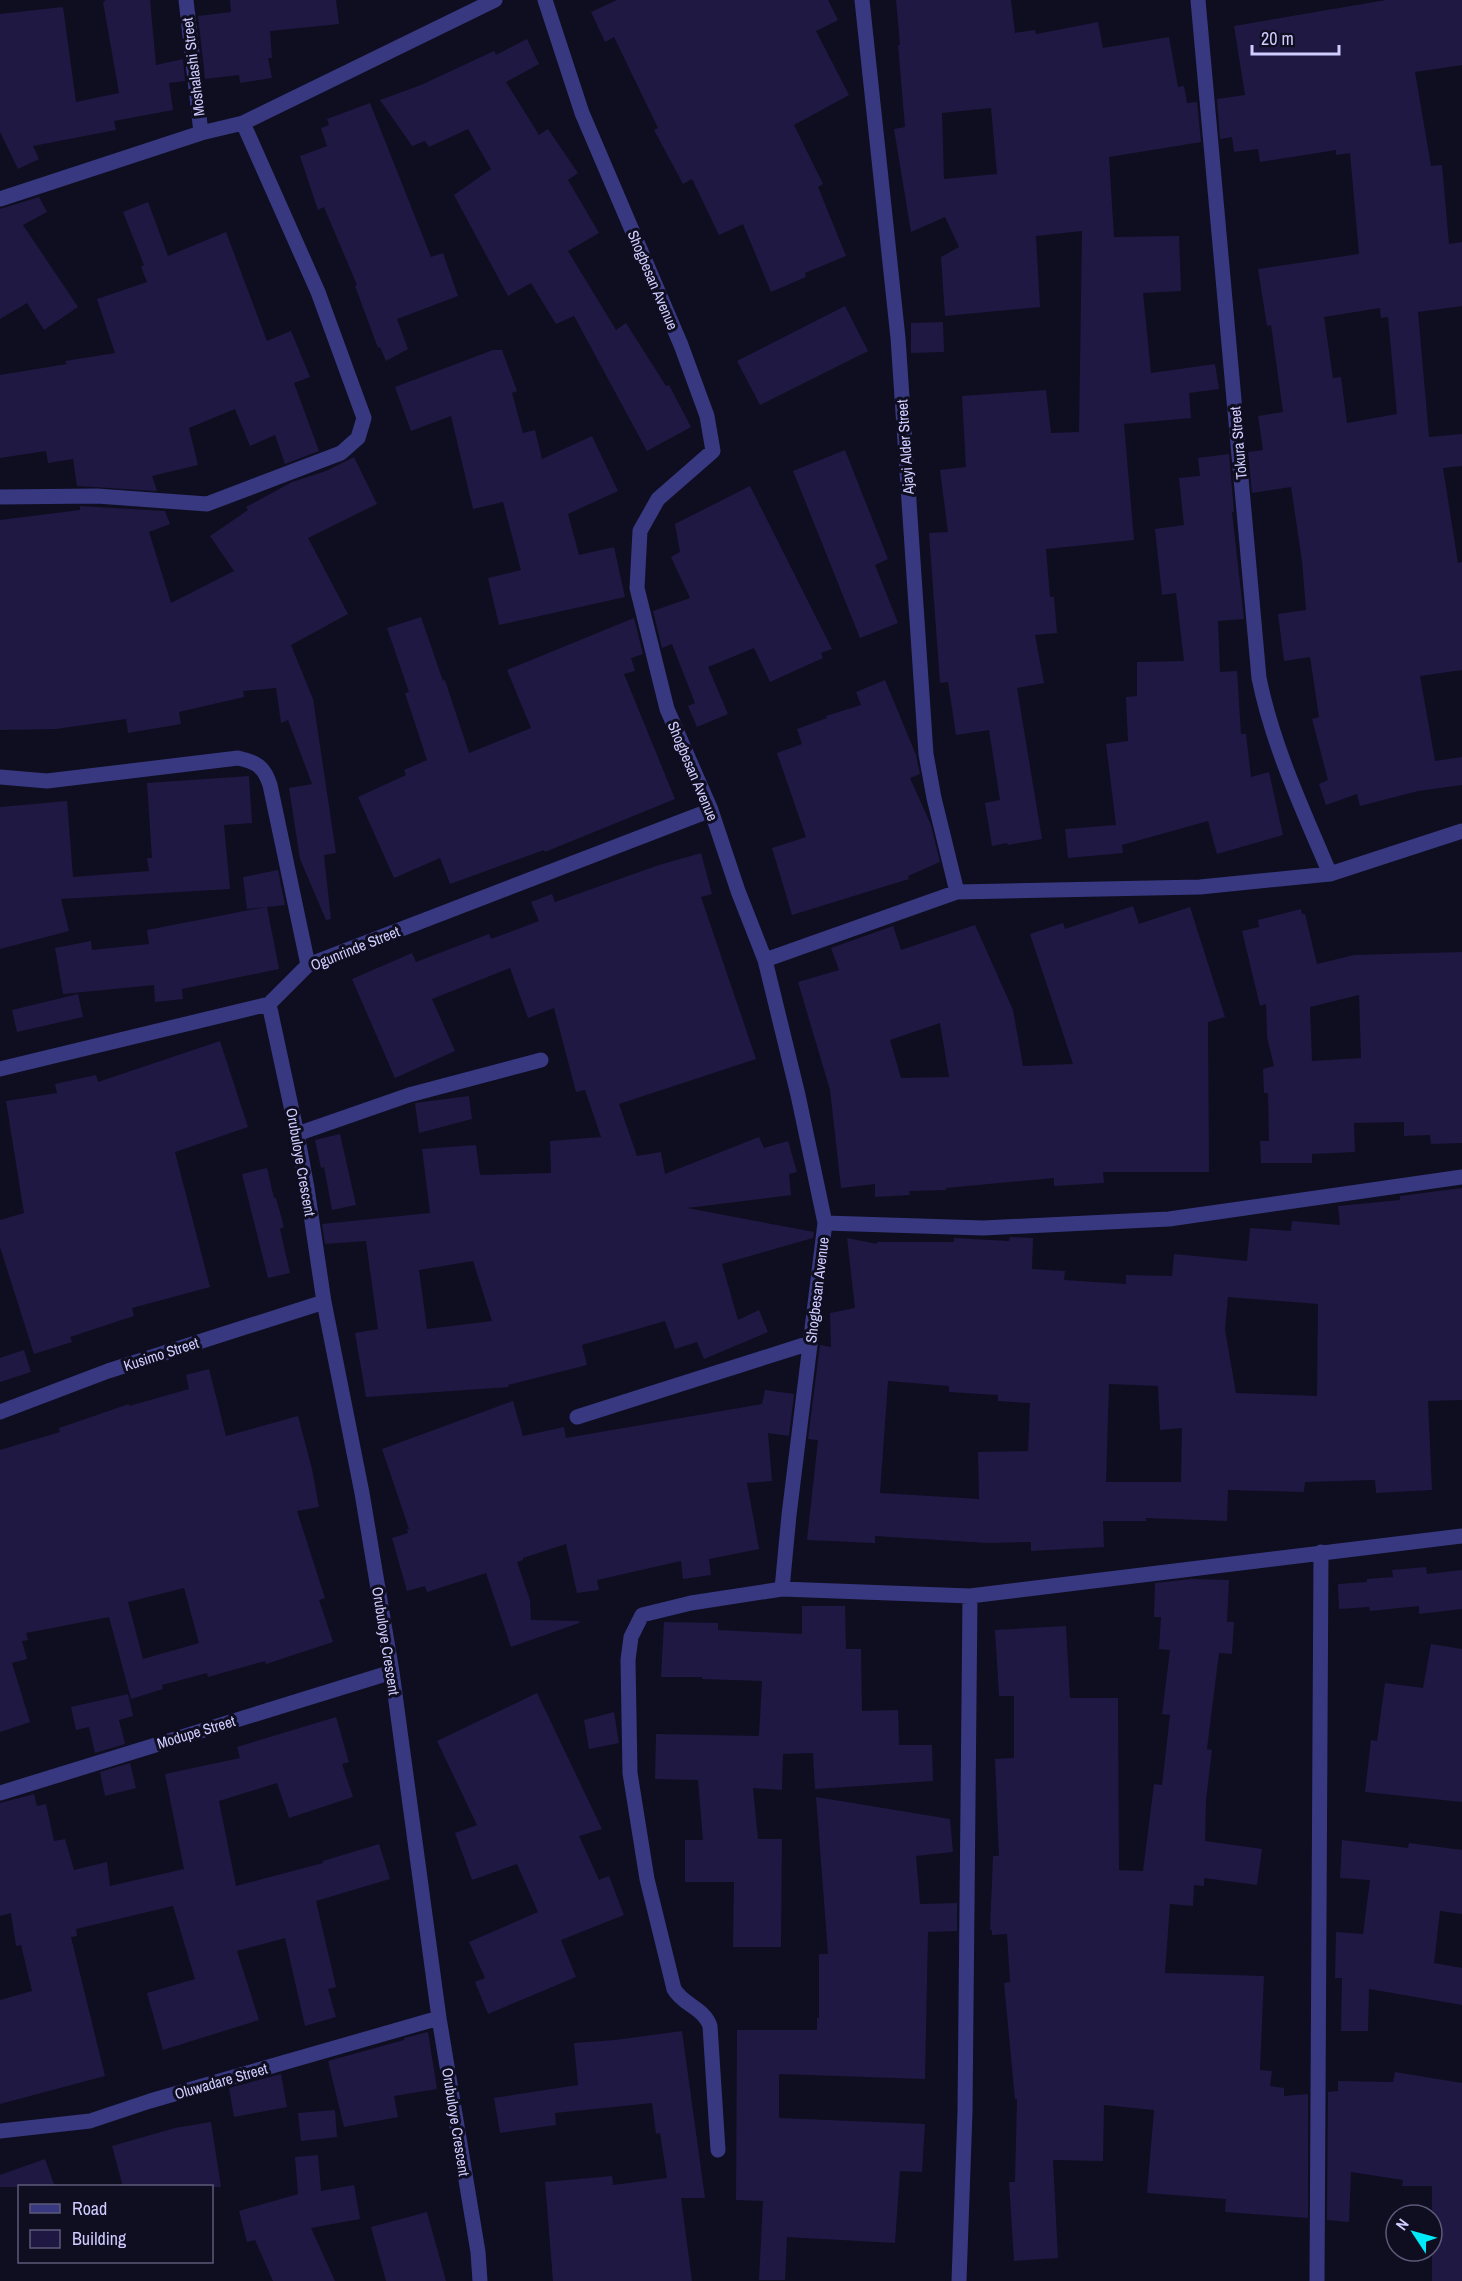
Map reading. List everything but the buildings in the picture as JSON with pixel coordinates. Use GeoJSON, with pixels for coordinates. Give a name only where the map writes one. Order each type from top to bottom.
{"type":"FeatureCollection","features":[{"type":"Feature","properties":{"kind":"street","name":"Moshalashi Street"},"geometry":{"type":"LineString","coordinates":[[186,0],[201,133]]}},
{"type":"Feature","properties":{"kind":"street"},"geometry":{"type":"LineString","coordinates":[[0,199],[201,133],[243,123],[495,0]]}},
{"type":"Feature","properties":{"kind":"street","name":"Shogbesan Avenue"},"geometry":{"type":"LineString","coordinates":[[545,0],[582,113],[681,345],[707,416],[712,452],[658,499],[640,531],[637,588],[667,709],[711,810],[738,891],[765,960],[798,1095],[825,1224],[782,1589]]}},
{"type":"Feature","properties":{"kind":"street","name":"Ajayi Alder Street"},"geometry":{"type":"LineString","coordinates":[[862,0],[898,338],[926,754],[934,798],[957,892]]}},
{"type":"Feature","properties":{"kind":"street","name":"Tokura Street"},"geometry":{"type":"LineString","coordinates":[[1198,0],[1259,678],[1266,714],[1277,745],[1330,874]]}},
{"type":"Feature","properties":{"kind":"street"},"geometry":{"type":"LineString","coordinates":[[0,497],[98,496],[207,504],[341,453],[358,438],[364,418],[322,302],[243,123]]}},
{"type":"Feature","properties":{"kind":"street"},"geometry":{"type":"LineString","coordinates":[[0,777],[47,781],[238,758],[256,762],[266,772],[270,785],[308,965]]}},
{"type":"Feature","properties":{"kind":"street","name":"Ogunrinde Street"},"geometry":{"type":"LineString","coordinates":[[269,1004],[308,965],[711,810]]}},
{"type":"Feature","properties":{"kind":"street"},"geometry":{"type":"LineString","coordinates":[[765,960],[957,892],[1200,887],[1330,874],[1462,831]]}},
{"type":"Feature","properties":{"kind":"street"},"geometry":{"type":"LineString","coordinates":[[0,1070],[269,1004]]}},
{"type":"Feature","properties":{"kind":"street","name":"Orubuloye Crescent"},"geometry":{"type":"LineString","coordinates":[[269,1004],[307,1188],[324,1302],[362,1493],[392,1672],[439,2018],[478,2253],[480,2281]]}},
{"type":"Feature","properties":{"kind":"street"},"geometry":{"type":"LineString","coordinates":[[297,1134],[409,1095],[541,1060]]}},
{"type":"Feature","properties":{"kind":"street"},"geometry":{"type":"LineString","coordinates":[[825,1224],[983,1228],[1169,1219],[1462,1177]]}},
{"type":"Feature","properties":{"kind":"street","name":"Kusimo Street"},"geometry":{"type":"LineString","coordinates":[[0,1412],[108,1371],[324,1302]]}},
{"type":"Feature","properties":{"kind":"street"},"geometry":{"type":"LineString","coordinates":[[577,1417],[810,1343]]}},
{"type":"Feature","properties":{"kind":"street"},"geometry":{"type":"LineString","coordinates":[[718,2150],[710,2026],[703,2014],[684,2001],[674,1989],[647,1879],[630,1773],[628,1660],[631,1636],[642,1615],[691,1603],[782,1589],[970,1596],[1462,1536]]}},
{"type":"Feature","properties":{"kind":"street"},"geometry":{"type":"LineString","coordinates":[[1317,2281],[1321,1552]]}},
{"type":"Feature","properties":{"kind":"street"},"geometry":{"type":"LineString","coordinates":[[959,2281],[965,2112],[970,1596]]}},
{"type":"Feature","properties":{"kind":"street","name":"Modupe Street"},"geometry":{"type":"LineString","coordinates":[[0,1793],[392,1672]]}},
{"type":"Feature","properties":{"kind":"street","name":"Oluwadare Street"},"geometry":{"type":"LineString","coordinates":[[0,2131],[90,2121],[161,2098],[439,2018]]}}]}
